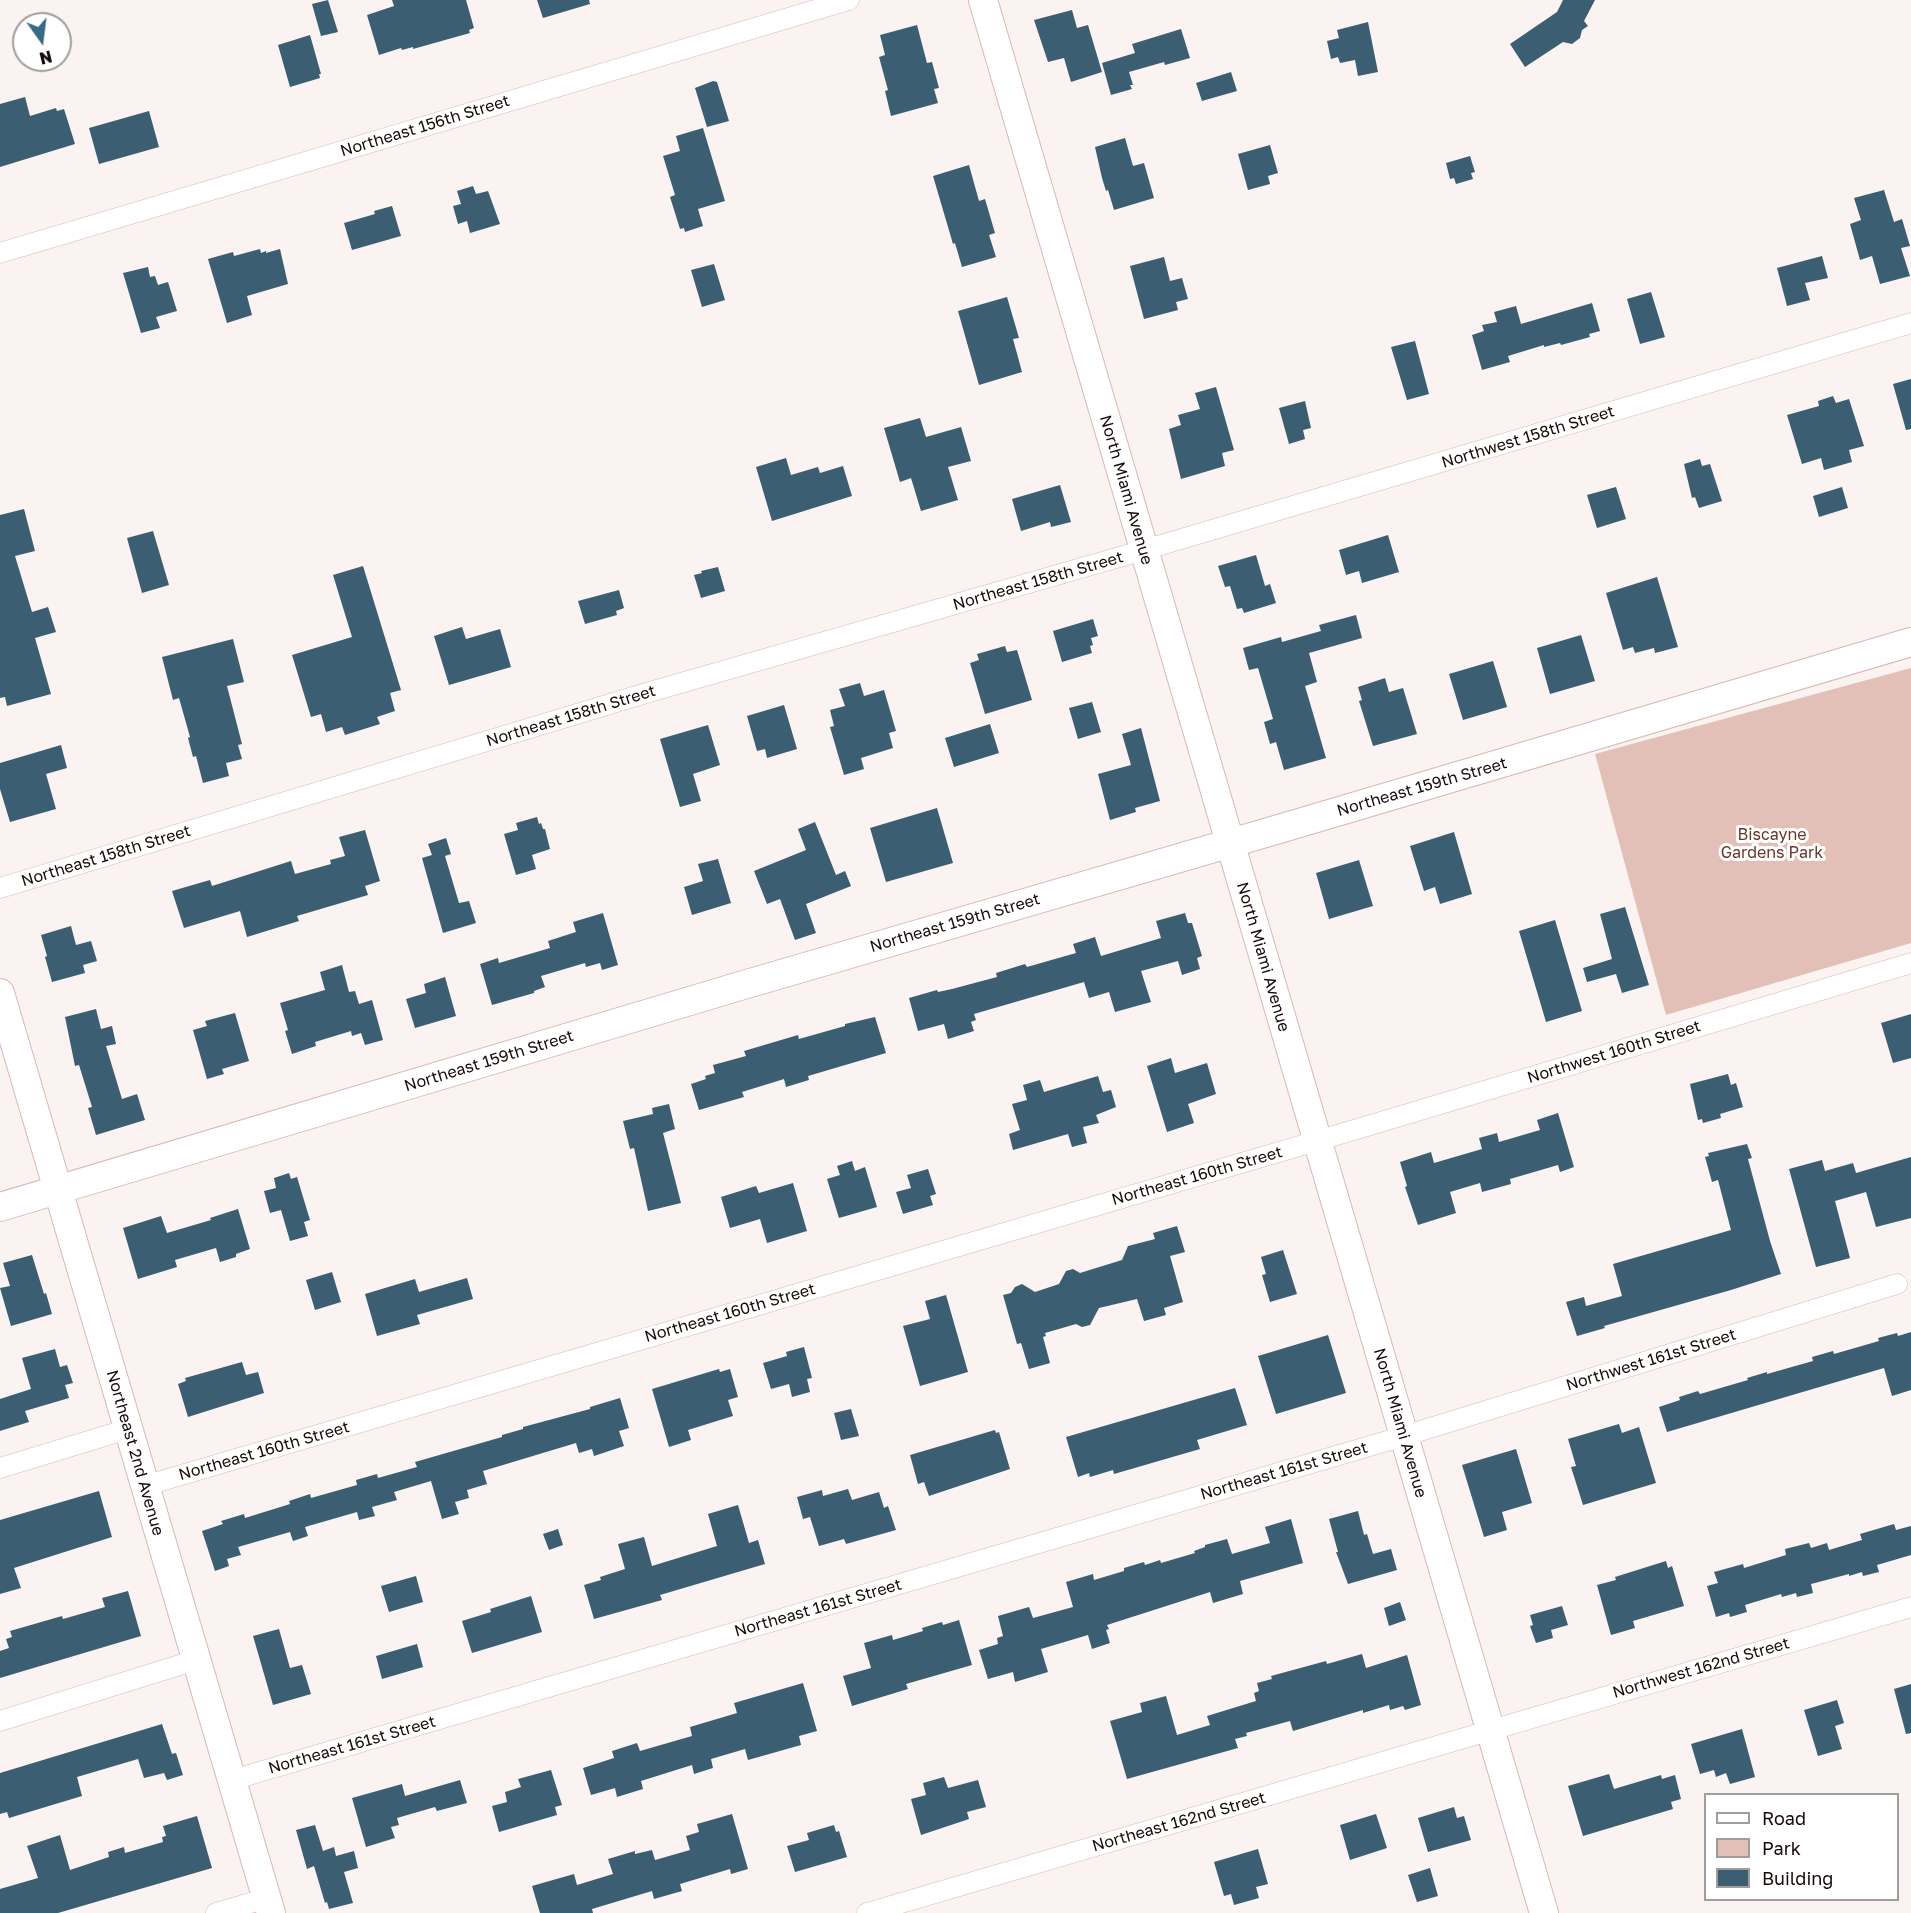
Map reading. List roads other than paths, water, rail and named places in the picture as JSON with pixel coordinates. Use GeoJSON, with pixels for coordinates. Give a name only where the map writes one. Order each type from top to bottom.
{"type":"FeatureCollection","features":[{"type":"Feature","properties":{"kind":"street","name":"Northeast 156th Street"},"geometry":{"type":"LineString","coordinates":[[0,253],[849,0]]}},
{"type":"Feature","properties":{"kind":"street","name":"North Miami Avenue"},"geometry":{"type":"LineString","coordinates":[[982,0],[1544,1913]]}},
{"type":"Feature","properties":{"kind":"street","name":"Northwest 158th Street"},"geometry":{"type":"LineString","coordinates":[[1144,550],[1911,322]]}},
{"type":"Feature","properties":{"kind":"street","name":"Northeast 158th Street"},"geometry":{"type":"LineString","coordinates":[[0,888],[654,691],[1144,550]]}},
{"type":"Feature","properties":{"kind":"street","name":"Northeast 159th Street"},"geometry":{"type":"LineString","coordinates":[[0,1207],[740,986],[1911,642]]}},
{"type":"Feature","properties":{"kind":"street","name":"Northwest 160th Street"},"geometry":{"type":"LineString","coordinates":[[1317,1140],[1911,963]]}},
{"type":"Feature","properties":{"kind":"street","name":"Northeast 2nd Avenue"},"geometry":{"type":"LineString","coordinates":[[0,993],[269,1905]]}},
{"type":"Feature","properties":{"kind":"street","name":"Northeast 160th Street"},"geometry":{"type":"LineString","coordinates":[[144,1486],[1317,1140]]}},
{"type":"Feature","properties":{"kind":"street","name":"Northwest 161st Street"},"geometry":{"type":"LineString","coordinates":[[1404,1436],[1897,1284]]}},
{"type":"Feature","properties":{"kind":"street"},"geometry":{"type":"LineString","coordinates":[[0,1468],[128,1429]]}},
{"type":"Feature","properties":{"kind":"street","name":"Northeast 161st Street"},"geometry":{"type":"LineString","coordinates":[[232,1780],[1404,1436]]}},
{"type":"Feature","properties":{"kind":"street","name":"Northwest 162nd Street"},"geometry":{"type":"LineString","coordinates":[[1490,1731],[1911,1607]]}},
{"type":"Feature","properties":{"kind":"street"},"geometry":{"type":"LineString","coordinates":[[0,1721],[196,1660]]}},
{"type":"Feature","properties":{"kind":"street","name":"Northeast 162nd Street"},"geometry":{"type":"LineString","coordinates":[[867,1913],[1490,1731]]}},
{"type":"Feature","properties":{"kind":"street"},"geometry":{"type":"LineString","coordinates":[[216,1913],[269,1905]]}},
{"type":"Feature","properties":{"kind":"park label","name":"Biscayne Gardens Park"},"geometry":{"type":"Point","coordinates":[1772,844]}}]}
